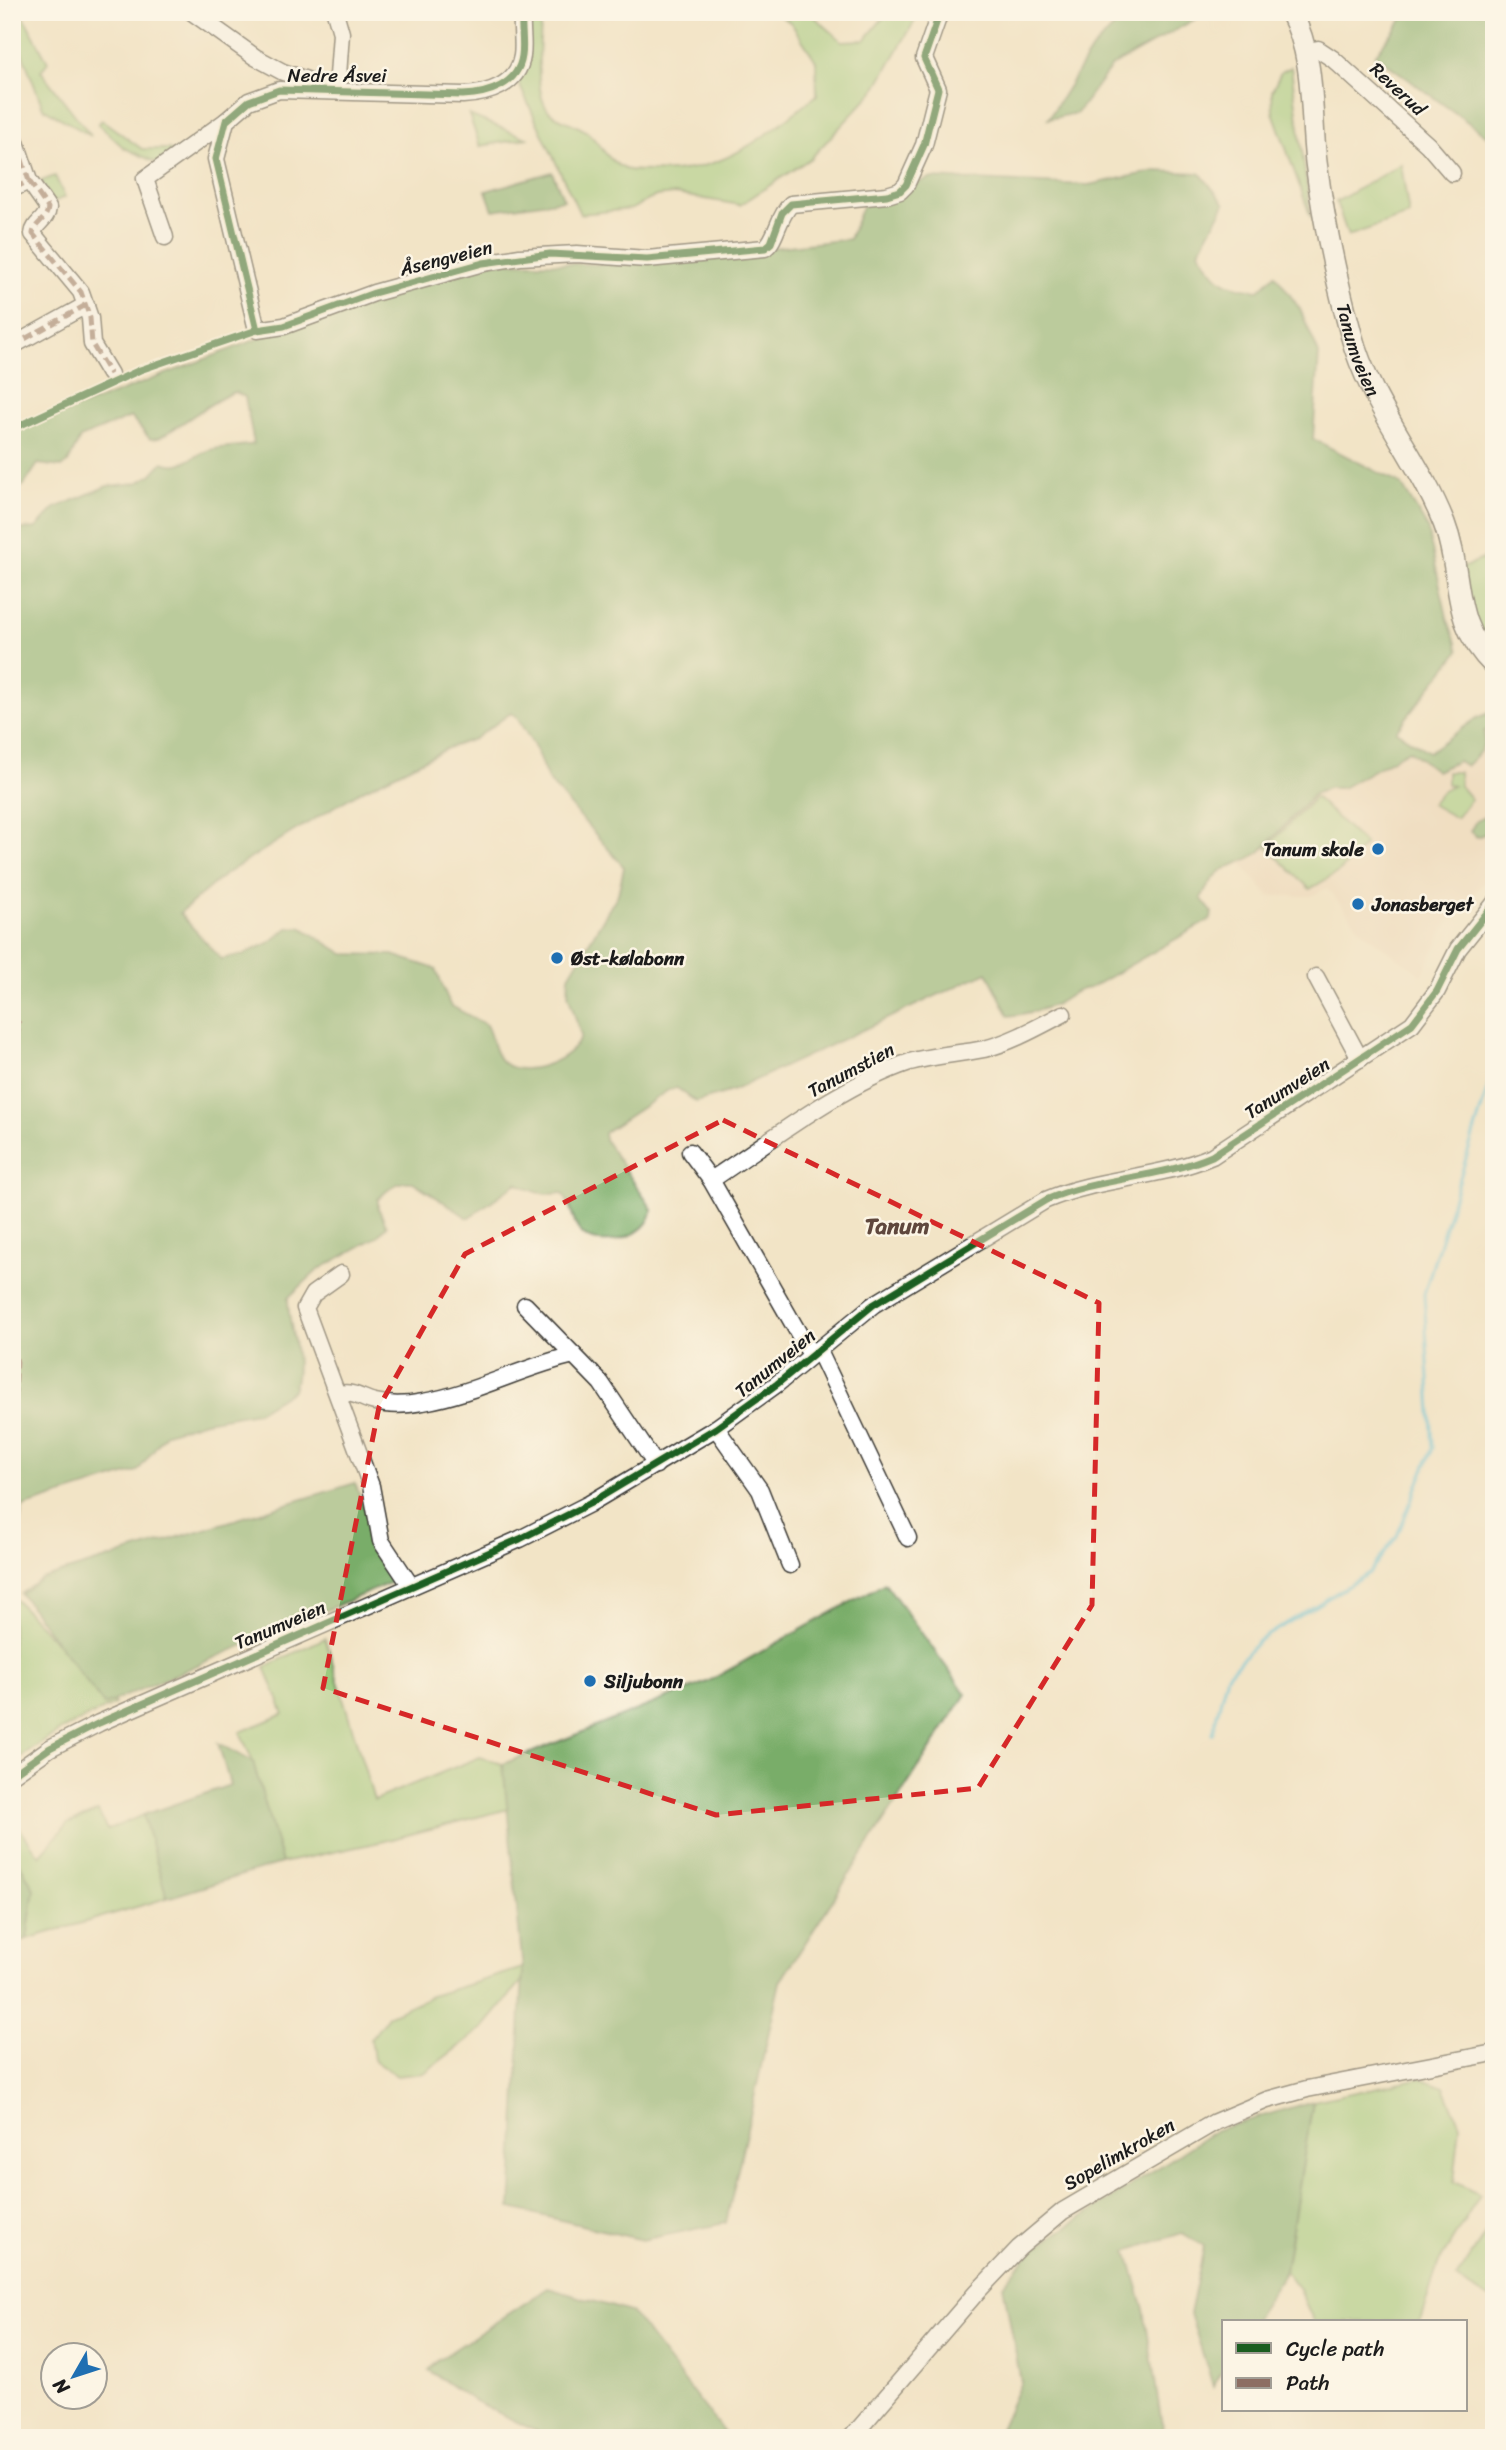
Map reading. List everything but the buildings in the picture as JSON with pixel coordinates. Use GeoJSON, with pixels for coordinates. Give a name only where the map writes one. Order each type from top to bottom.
{"type":"FeatureCollection","features":[{"type":"Feature","properties":{"kind":"main road","name":"Tanumveien"},"geometry":{"type":"LineString","coordinates":[[1292,12],[1307,51],[1320,186],[1356,352],[1376,398],[1437,509],[1453,554],[1462,616],[1473,640],[1494,665]]}},
{"type":"Feature","properties":{"kind":"street"},"geometry":{"type":"LineString","coordinates":[[192,12],[255,57],[284,72],[337,90],[341,33],[335,12]]}},
{"type":"Feature","properties":{"kind":"street","name":"Åsengveien"},"geometry":{"type":"LineString","coordinates":[[226,121],[216,159],[257,330],[284,326],[374,292],[482,263],[520,257],[577,254],[647,259],[748,252],[765,248],[771,243],[777,222],[792,204],[887,195],[906,185],[924,145],[938,89],[924,58],[940,12]]}},
{"type":"Feature","properties":{"kind":"street","name":"Nedre Åsvei"},"geometry":{"type":"LineString","coordinates":[[164,237],[145,179],[226,121],[249,101],[279,90],[463,95],[490,91],[510,79],[522,59],[520,14]]}},
{"type":"Feature","properties":{"kind":"street","name":"Reverud"},"geometry":{"type":"LineString","coordinates":[[1307,51],[1318,49],[1333,59],[1428,145],[1452,173]]}},
{"type":"Feature","properties":{"kind":"street"},"geometry":{"type":"LineString","coordinates":[[12,130],[29,181],[48,208],[45,217],[35,226],[33,234],[81,292],[86,305],[92,344],[110,374]]}},
{"type":"Feature","properties":{"kind":"street"},"geometry":{"type":"LineString","coordinates":[[12,189],[29,181]]}},
{"type":"Feature","properties":{"kind":"street"},"geometry":{"type":"LineString","coordinates":[[12,346],[86,305]]}},
{"type":"Feature","properties":{"kind":"street","name":"Tanumveien"},"geometry":{"type":"LineString","coordinates":[[12,1775],[50,1748],[99,1723],[544,1528],[716,1428],[873,1306],[1046,1200],[1072,1189],[1183,1167],[1212,1156],[1394,1038],[1423,1013],[1458,949],[1494,904]]}},
{"type":"Feature","properties":{"kind":"street"},"geometry":{"type":"LineString","coordinates":[[1316,977],[1360,1059]]}},
{"type":"Feature","properties":{"kind":"street","name":"Tanumstien"},"geometry":{"type":"LineString","coordinates":[[711,1180],[827,1104],[878,1076],[911,1062],[987,1048],[1026,1033],[1063,1014]]}},
{"type":"Feature","properties":{"kind":"street"},"geometry":{"type":"LineString","coordinates":[[690,1152],[711,1180],[814,1352]]}},
{"type":"Feature","properties":{"kind":"street"},"geometry":{"type":"LineString","coordinates":[[341,1274],[313,1294],[305,1308],[371,1486],[381,1541],[411,1587]]}},
{"type":"Feature","properties":{"kind":"street"},"geometry":{"type":"LineString","coordinates":[[525,1305],[601,1383],[656,1465]]}},
{"type":"Feature","properties":{"kind":"street","name":"Tanumveien"},"geometry":{"type":"LineString","coordinates":[[814,1352],[908,1538]]}},
{"type":"Feature","properties":{"kind":"street"},"geometry":{"type":"LineString","coordinates":[[339,1394],[359,1394],[373,1402],[394,1405],[422,1402],[466,1392],[574,1355]]}},
{"type":"Feature","properties":{"kind":"street"},"geometry":{"type":"LineString","coordinates":[[716,1428],[760,1490],[790,1565]]}},
{"type":"Feature","properties":{"kind":"street","name":"Sopelimkroken"},"geometry":{"type":"LineString","coordinates":[[851,2438],[976,2293],[1019,2248],[1063,2211],[1215,2122],[1266,2100],[1307,2089],[1494,2053]]}},
{"type":"Feature","properties":{"kind":"highlighted area"},"geometry":{"type":"Polygon","coordinates":[[[723,1120],[1099,1303],[1092,1605],[978,1788],[716,1815],[323,1688],[379,1407],[465,1254],[723,1120]]]}},
{"type":"Feature","properties":{"kind":"shaded area","name":"Tanum skole"},"geometry":{"type":"Polygon","coordinates":[[[1489,730],[1494,735],[1494,812],[1487,814],[1483,837],[1494,830],[1494,871],[1447,924],[1422,976],[1363,932],[1327,888],[1311,896],[1269,896],[1240,862],[1259,853],[1314,794],[1328,788],[1342,788],[1409,750],[1436,771],[1458,761],[1466,766],[1480,753],[1483,731],[1489,730]]]}},
{"type":"Feature","properties":{"kind":"green space"},"geometry":{"type":"Polygon","coordinates":[[[12,12],[21,12],[48,62],[41,71],[91,136],[43,108],[12,26],[12,12]]]}},
{"type":"Feature","properties":{"kind":"green space"},"geometry":{"type":"Polygon","coordinates":[[[532,12],[542,12],[539,79],[544,103],[549,111],[587,132],[608,157],[625,169],[677,171],[722,160],[742,150],[817,95],[816,61],[791,23],[774,12],[809,12],[842,41],[865,40],[888,12],[920,12],[874,91],[811,158],[740,205],[675,194],[656,196],[632,209],[580,214],[518,82],[525,69],[532,12]]]}},
{"type":"Feature","properties":{"kind":"green space"},"geometry":{"type":"Polygon","coordinates":[[[1129,12],[1208,12],[1112,66],[1077,113],[1048,119],[1092,49],[1129,12]]]}},
{"type":"Feature","properties":{"kind":"green space"},"geometry":{"type":"Polygon","coordinates":[[[1408,12],[1494,12],[1494,141],[1375,55],[1408,12]]]}},
{"type":"Feature","properties":{"kind":"green space"},"geometry":{"type":"Polygon","coordinates":[[[1291,67],[1311,218],[1273,112],[1272,91],[1281,72],[1291,67]]]}},
{"type":"Feature","properties":{"kind":"green space"},"geometry":{"type":"Polygon","coordinates":[[[469,115],[527,138],[480,146],[469,115]]]}},
{"type":"Feature","properties":{"kind":"green space"},"geometry":{"type":"Polygon","coordinates":[[[102,120],[142,149],[169,149],[174,153],[157,163],[124,148],[98,124],[102,120]]]}},
{"type":"Feature","properties":{"kind":"green space"},"geometry":{"type":"Polygon","coordinates":[[[1401,164],[1409,215],[1348,236],[1336,202],[1401,164]]]}},
{"type":"Feature","properties":{"kind":"green space"},"geometry":{"type":"Polygon","coordinates":[[[1156,171],[1200,173],[1225,204],[1199,251],[1217,276],[1237,287],[1259,290],[1275,274],[1300,309],[1319,354],[1313,439],[1401,484],[1427,527],[1447,617],[1459,651],[1396,731],[1429,752],[1477,718],[1494,711],[1494,735],[1489,730],[1484,731],[1481,751],[1466,766],[1458,761],[1436,771],[1409,750],[1342,788],[1328,788],[1314,794],[1259,853],[1226,868],[1215,877],[1201,898],[1212,912],[1211,919],[1090,988],[1075,992],[1054,1005],[1009,1016],[987,972],[732,1091],[696,1102],[677,1088],[670,1089],[604,1133],[605,1140],[652,1209],[649,1220],[643,1227],[625,1237],[609,1241],[593,1240],[580,1231],[562,1193],[538,1192],[517,1183],[468,1218],[413,1182],[402,1182],[394,1186],[378,1199],[378,1208],[387,1226],[377,1237],[318,1270],[288,1298],[297,1367],[293,1390],[257,1412],[205,1421],[166,1433],[138,1471],[23,1507],[18,1531],[16,1585],[12,1584],[12,530],[36,528],[55,508],[107,486],[137,483],[152,474],[163,462],[182,463],[210,450],[254,444],[245,397],[235,392],[159,438],[150,439],[131,417],[80,438],[68,463],[61,467],[38,464],[24,485],[12,493],[12,433],[461,261],[623,265],[849,239],[863,204],[930,178],[1088,185],[1156,171]],[[511,713],[474,739],[448,748],[363,790],[224,875],[180,913],[221,959],[242,955],[269,943],[288,928],[301,927],[344,954],[393,955],[436,969],[450,1005],[486,1025],[496,1051],[505,1064],[514,1068],[536,1068],[559,1059],[576,1045],[581,1036],[568,994],[569,976],[618,894],[624,867],[548,780],[534,746],[516,716],[511,713]]]}},
{"type":"Feature","properties":{"kind":"green space"},"geometry":{"type":"Polygon","coordinates":[[[552,172],[564,200],[493,210],[486,191],[552,172]]]}},
{"type":"Feature","properties":{"kind":"green space"},"geometry":{"type":"Polygon","coordinates":[[[55,176],[65,197],[51,203],[41,181],[55,176]]]}},
{"type":"Feature","properties":{"kind":"green space"},"geometry":{"type":"Polygon","coordinates":[[[1494,554],[1494,645],[1487,648],[1477,632],[1462,568],[1494,554]]]}},
{"type":"Feature","properties":{"kind":"green space"},"geometry":{"type":"Polygon","coordinates":[[[1447,772],[1459,772],[1460,786],[1471,799],[1456,818],[1431,804],[1442,791],[1453,786],[1447,784],[1447,772]]]}},
{"type":"Feature","properties":{"kind":"green space"},"geometry":{"type":"Polygon","coordinates":[[[1315,797],[1365,844],[1340,871],[1310,889],[1267,847],[1315,797]]]}},
{"type":"Feature","properties":{"kind":"green space"},"geometry":{"type":"Polygon","coordinates":[[[1494,812],[1494,830],[1477,837],[1470,831],[1476,821],[1494,812]]]}},
{"type":"Feature","properties":{"kind":"green space"},"geometry":{"type":"Polygon","coordinates":[[[355,1483],[392,1582],[104,1705],[21,1594],[41,1579],[355,1483]]]}},
{"type":"Feature","properties":{"kind":"green space"},"geometry":{"type":"Polygon","coordinates":[[[885,1583],[966,1694],[780,1982],[726,2223],[642,2240],[511,2208],[523,1971],[503,1764],[707,1682],[885,1583]]]}},
{"type":"Feature","properties":{"kind":"green space"},"geometry":{"type":"Polygon","coordinates":[[[12,1596],[115,1704],[61,1730],[12,1763],[12,1596]]]}},
{"type":"Feature","properties":{"kind":"green space"},"geometry":{"type":"Polygon","coordinates":[[[325,1638],[374,1800],[480,1757],[503,1764],[520,1806],[380,1842],[282,1863],[253,1762],[240,1732],[284,1714],[265,1667],[325,1638]]]}},
{"type":"Feature","properties":{"kind":"green space"},"geometry":{"type":"Polygon","coordinates":[[[218,1743],[253,1762],[282,1863],[167,1898],[143,1815],[230,1785],[218,1743]]]}},
{"type":"Feature","properties":{"kind":"green space"},"geometry":{"type":"Polygon","coordinates":[[[98,1811],[107,1830],[143,1815],[167,1898],[27,1939],[34,1889],[12,1849],[12,1818],[40,1856],[67,1824],[98,1811]]]}},
{"type":"Feature","properties":{"kind":"green space"},"geometry":{"type":"Polygon","coordinates":[[[12,1849],[34,1889],[27,1939],[12,1945],[12,1849]]]}},
{"type":"Feature","properties":{"kind":"green space"},"geometry":{"type":"Polygon","coordinates":[[[536,1964],[483,2028],[424,2073],[397,2076],[374,2060],[371,2039],[389,2015],[431,1996],[536,1964]]]}},
{"type":"Feature","properties":{"kind":"green space"},"geometry":{"type":"Polygon","coordinates":[[[1420,2078],[1444,2087],[1460,2125],[1454,2182],[1480,2195],[1438,2264],[1421,2320],[1313,2320],[1299,2289],[1285,2271],[1313,2101],[1420,2078]]]}},
{"type":"Feature","properties":{"kind":"green space"},"geometry":{"type":"Polygon","coordinates":[[[1313,2101],[1285,2271],[1254,2320],[1222,2320],[1222,2371],[1213,2386],[1190,2314],[1204,2246],[1182,2233],[1127,2251],[1144,2309],[1164,2438],[996,2438],[1021,2382],[1003,2285],[1032,2250],[1216,2130],[1313,2101]]]}},
{"type":"Feature","properties":{"kind":"green space"},"geometry":{"type":"Polygon","coordinates":[[[1494,2220],[1494,2302],[1456,2279],[1494,2220]]]}},
{"type":"Feature","properties":{"kind":"green space"},"geometry":{"type":"Polygon","coordinates":[[[548,2288],[631,2312],[728,2438],[550,2438],[472,2400],[429,2370],[437,2361],[548,2288]]]}},
{"type":"Feature","properties":{"kind":"waterway"},"geometry":{"type":"LineString","coordinates":[[1212,1734],[1227,1675],[1258,1641],[1369,1573],[1397,1536],[1433,1448],[1424,1294],[1494,1068]]}},
{"type":"Feature","properties":{"kind":"marked path"},"geometry":{"type":"LineString","coordinates":[[12,130],[29,181],[12,189]]}},
{"type":"Feature","properties":{"kind":"marked path"},"geometry":{"type":"LineString","coordinates":[[29,181],[48,208],[33,234],[81,292],[90,318],[92,344],[110,374]]}},
{"type":"Feature","properties":{"kind":"marked path"},"geometry":{"type":"LineString","coordinates":[[12,346],[86,305]]}},
{"type":"Feature","properties":{"kind":"marked path"},"geometry":{"type":"LineString","coordinates":[[12,1018],[20,1024],[12,1056]]}},
{"type":"Feature","properties":{"kind":"marked path"},"geometry":{"type":"LineString","coordinates":[[12,1294],[15,1311],[12,1334]]}},
{"type":"Feature","properties":{"kind":"marked path"},"geometry":{"type":"LineString","coordinates":[[12,1344],[17,1362],[12,1442]]}},
{"type":"Feature","properties":{"kind":"cycle path"},"geometry":{"type":"LineString","coordinates":[[257,330],[216,159],[226,121],[249,101],[279,90],[463,95],[492,90],[508,81],[519,66],[523,51],[522,18],[513,12]]}},
{"type":"Feature","properties":{"kind":"cycle path"},"geometry":{"type":"LineString","coordinates":[[12,429],[140,370],[257,330],[284,326],[374,293],[483,263],[550,254],[647,259],[765,248],[771,243],[782,213],[791,204],[887,195],[900,191],[906,185],[924,145],[938,89],[924,58],[940,12]]}},
{"type":"Feature","properties":{"kind":"cycle path"},"geometry":{"type":"LineString","coordinates":[[12,1775],[50,1748],[99,1723],[520,1539],[589,1504],[716,1428],[777,1384],[873,1305],[1046,1200],[1066,1192],[1192,1164],[1212,1156],[1412,1024],[1437,991],[1458,949],[1494,904]]}},
{"type":"Feature","properties":{"kind":"place","name":"Tanum skole"},"geometry":{"type":"Point","coordinates":[1378,849]}},
{"type":"Feature","properties":{"kind":"place","name":"Jonasberget"},"geometry":{"type":"Point","coordinates":[1358,904]}},
{"type":"Feature","properties":{"kind":"place","name":"Øst-kølabonn"},"geometry":{"type":"Point","coordinates":[557,958]}},
{"type":"Feature","properties":{"kind":"place","name":"Siljubonn"},"geometry":{"type":"Point","coordinates":[590,1681]}},
{"type":"Feature","properties":{"kind":"district","name":"Tanum"},"geometry":{"type":"Point","coordinates":[897,1226]}}]}
